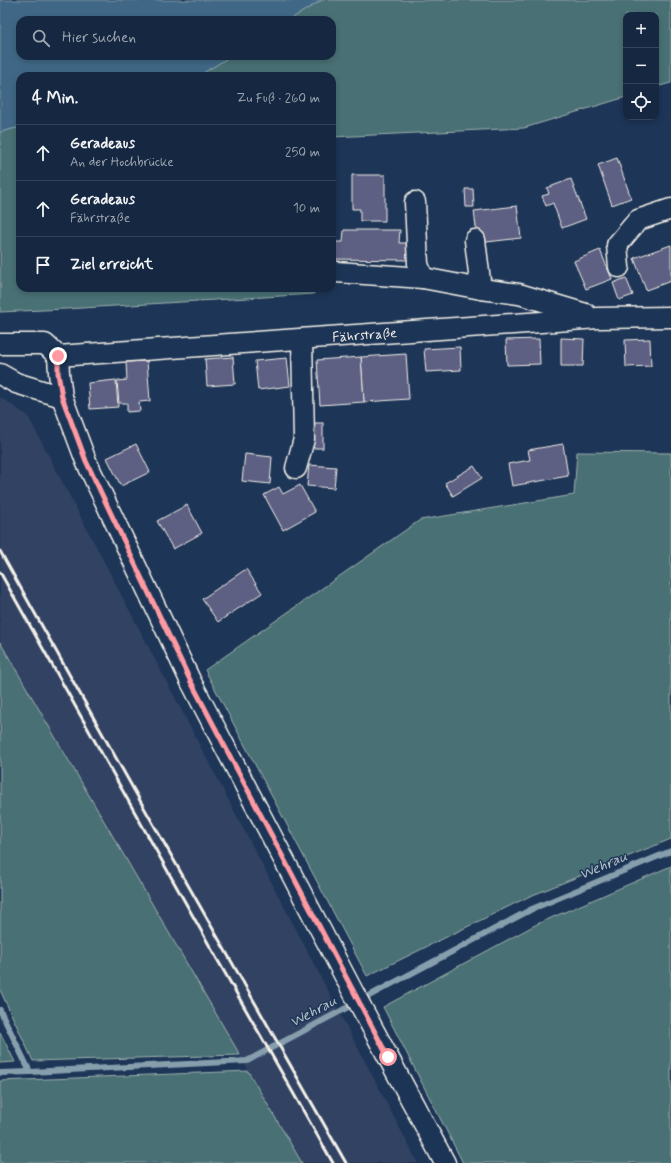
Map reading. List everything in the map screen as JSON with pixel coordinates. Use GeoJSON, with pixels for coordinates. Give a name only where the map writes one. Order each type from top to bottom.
{"type":"FeatureCollection","features":[{"type":"Feature","properties":{"kind":"street"},"geometry":{"type":"LineString","coordinates":[[415,202],[418,264],[424,278]]}},
{"type":"Feature","properties":{"kind":"street"},"geometry":{"type":"LineString","coordinates":[[619,267],[617,245],[638,220],[671,209]]}},
{"type":"Feature","properties":{"kind":"street"},"geometry":{"type":"LineString","coordinates":[[475,240],[480,289]]}},
{"type":"Feature","properties":{"kind":"street"},"geometry":{"type":"LineString","coordinates":[[336,272],[424,278],[480,289],[519,294],[598,318]]}},
{"type":"Feature","properties":{"kind":"street","name":"Fährstraße"},"geometry":{"type":"LineString","coordinates":[[58,356],[598,318],[671,317]]}},
{"type":"Feature","properties":{"kind":"street"},"geometry":{"type":"LineString","coordinates":[[296,468],[304,439],[302,339]]}},
{"type":"Feature","properties":{"kind":"street"},"geometry":{"type":"LineString","coordinates":[[0,344],[45,344],[58,356],[58,373],[62,397],[86,461],[190,680],[351,988],[445,1163]]}},
{"type":"Feature","properties":{"kind":"street"},"geometry":{"type":"LineString","coordinates":[[0,374],[16,383],[62,397]]}},
{"type":"Feature","properties":{"kind":"shaded area"},"geometry":{"type":"Polygon","coordinates":[[[0,0],[322,0],[296,16],[16,16],[16,60],[224,60],[205,72],[16,72],[16,128],[0,132],[0,0]]]}},
{"type":"Feature","properties":{"kind":"shaded area"},"geometry":{"type":"Polygon","coordinates":[[[0,397],[28,416],[418,1163],[302,1163],[0,642],[0,397]]]}},
{"type":"Feature","properties":{"kind":"green space"},"geometry":{"type":"Polygon","coordinates":[[[322,0],[671,0],[671,83],[659,86],[659,12],[623,12],[623,98],[524,128],[336,137],[336,72],[205,72],[224,60],[336,60],[336,16],[296,16],[322,0]]]}},
{"type":"Feature","properties":{"kind":"green space"},"geometry":{"type":"Polygon","coordinates":[[[16,128],[16,292],[314,292],[314,294],[0,312],[0,132],[16,128]]]}},
{"type":"Feature","properties":{"kind":"green space"},"geometry":{"type":"Polygon","coordinates":[[[577,452],[671,453],[671,839],[528,897],[367,976],[205,670],[420,520],[574,495],[577,452]]]}},
{"type":"Feature","properties":{"kind":"green space"},"geometry":{"type":"Polygon","coordinates":[[[0,642],[240,1055],[33,1061],[0,990],[0,642]]]}},
{"type":"Feature","properties":{"kind":"green space"},"geometry":{"type":"Polygon","coordinates":[[[671,866],[671,1163],[463,1163],[383,1007],[537,924],[671,866]]]}},
{"type":"Feature","properties":{"kind":"green space"},"geometry":{"type":"Polygon","coordinates":[[[0,1032],[15,1062],[0,1063],[0,1032]]]}},
{"type":"Feature","properties":{"kind":"green space"},"geometry":{"type":"Polygon","coordinates":[[[248,1071],[302,1163],[0,1163],[0,1081],[248,1071]]]}},
{"type":"Feature","properties":{"kind":"building"},"geometry":{"type":"Polygon","coordinates":[[[617,158],[631,198],[612,205],[598,165],[617,158]]]}},
{"type":"Feature","properties":{"kind":"building"},"geometry":{"type":"Polygon","coordinates":[[[352,175],[385,175],[385,221],[360,221],[360,209],[352,209],[352,175]]]}},
{"type":"Feature","properties":{"kind":"building"},"geometry":{"type":"Polygon","coordinates":[[[571,179],[586,219],[562,228],[553,203],[546,206],[542,196],[549,194],[547,188],[571,179]]]}},
{"type":"Feature","properties":{"kind":"building"},"geometry":{"type":"Polygon","coordinates":[[[465,189],[473,189],[474,207],[466,207],[465,189]]]}},
{"type":"Feature","properties":{"kind":"building"},"geometry":{"type":"Polygon","coordinates":[[[517,206],[521,238],[478,243],[474,211],[517,206]]]}},
{"type":"Feature","properties":{"kind":"building"},"geometry":{"type":"Polygon","coordinates":[[[344,230],[400,230],[399,243],[411,243],[410,260],[336,259],[336,242],[343,242],[344,230]]]}},
{"type":"Feature","properties":{"kind":"building"},"geometry":{"type":"Polygon","coordinates":[[[671,245],[671,281],[646,290],[634,258],[671,245]]]}},
{"type":"Feature","properties":{"kind":"building"},"geometry":{"type":"Polygon","coordinates":[[[600,250],[612,279],[586,289],[574,261],[600,250]]]}},
{"type":"Feature","properties":{"kind":"building"},"geometry":{"type":"Polygon","coordinates":[[[626,278],[633,295],[619,300],[613,283],[626,278]]]}},
{"type":"Feature","properties":{"kind":"building"},"geometry":{"type":"Polygon","coordinates":[[[561,338],[584,339],[583,366],[561,366],[561,338]]]}},
{"type":"Feature","properties":{"kind":"building"},"geometry":{"type":"Polygon","coordinates":[[[539,339],[540,364],[507,365],[506,340],[539,339]]]}},
{"type":"Feature","properties":{"kind":"building"},"geometry":{"type":"Polygon","coordinates":[[[650,339],[651,366],[626,367],[625,340],[650,339]]]}},
{"type":"Feature","properties":{"kind":"building"},"geometry":{"type":"Polygon","coordinates":[[[460,347],[461,370],[426,372],[424,349],[460,347]]]}},
{"type":"Feature","properties":{"kind":"building"},"geometry":{"type":"Polygon","coordinates":[[[406,354],[409,399],[364,402],[361,357],[406,354]]]}},
{"type":"Feature","properties":{"kind":"building"},"geometry":{"type":"Polygon","coordinates":[[[233,357],[235,384],[207,386],[205,359],[233,357]]]}},
{"type":"Feature","properties":{"kind":"building"},"geometry":{"type":"Polygon","coordinates":[[[361,357],[364,402],[320,405],[317,360],[361,357]]]}},
{"type":"Feature","properties":{"kind":"building"},"geometry":{"type":"Polygon","coordinates":[[[287,358],[290,386],[258,390],[255,361],[287,358]]]}},
{"type":"Feature","properties":{"kind":"building"},"geometry":{"type":"Polygon","coordinates":[[[147,361],[150,401],[139,402],[140,411],[127,412],[127,403],[119,403],[117,381],[127,380],[126,362],[147,361]]]}},
{"type":"Feature","properties":{"kind":"building"},"geometry":{"type":"Polygon","coordinates":[[[116,380],[118,407],[90,409],[88,383],[116,380]]]}},
{"type":"Feature","properties":{"kind":"building"},"geometry":{"type":"Polygon","coordinates":[[[313,423],[323,423],[323,448],[313,448],[313,423]]]}},
{"type":"Feature","properties":{"kind":"building"},"geometry":{"type":"Polygon","coordinates":[[[136,444],[150,472],[121,486],[107,458],[136,444]]]}},
{"type":"Feature","properties":{"kind":"building"},"geometry":{"type":"Polygon","coordinates":[[[563,444],[568,476],[512,486],[508,464],[530,460],[528,450],[563,444]]]}},
{"type":"Feature","properties":{"kind":"building"},"geometry":{"type":"Polygon","coordinates":[[[245,454],[272,457],[270,484],[242,481],[245,454]]]}},
{"type":"Feature","properties":{"kind":"building"},"geometry":{"type":"Polygon","coordinates":[[[309,465],[336,467],[334,488],[307,486],[309,465]]]}},
{"type":"Feature","properties":{"kind":"building"},"geometry":{"type":"Polygon","coordinates":[[[474,466],[482,478],[453,496],[445,483],[474,466]]]}},
{"type":"Feature","properties":{"kind":"building"},"geometry":{"type":"Polygon","coordinates":[[[300,485],[315,512],[283,530],[264,495],[279,487],[283,494],[300,485]]]}},
{"type":"Feature","properties":{"kind":"building"},"geometry":{"type":"Polygon","coordinates":[[[187,505],[202,533],[173,549],[157,521],[187,505]]]}},
{"type":"Feature","properties":{"kind":"building"},"geometry":{"type":"Polygon","coordinates":[[[246,569],[262,593],[218,622],[202,599],[246,569]]]}},
{"type":"Feature","properties":{"kind":"waterway","name":"Wehrau"},"geometry":{"type":"LineString","coordinates":[[0,1010],[30,1072],[247,1061],[532,909],[671,851]]}},
{"type":"Feature","properties":{"kind":"waterway"},"geometry":{"type":"LineString","coordinates":[[0,1073],[30,1072]]}},
{"type":"Feature","properties":{"kind":"railway"},"geometry":{"type":"LineString","coordinates":[[0,551],[346,1163]]}},
{"type":"Feature","properties":{"kind":"railway"},"geometry":{"type":"LineString","coordinates":[[0,572],[333,1163]]}},
{"type":"Feature","properties":{"kind":"route"},"geometry":{"type":"LineString","coordinates":[[58,356],[58,373],[62,397],[86,461],[190,680],[388,1057]]}}]}
